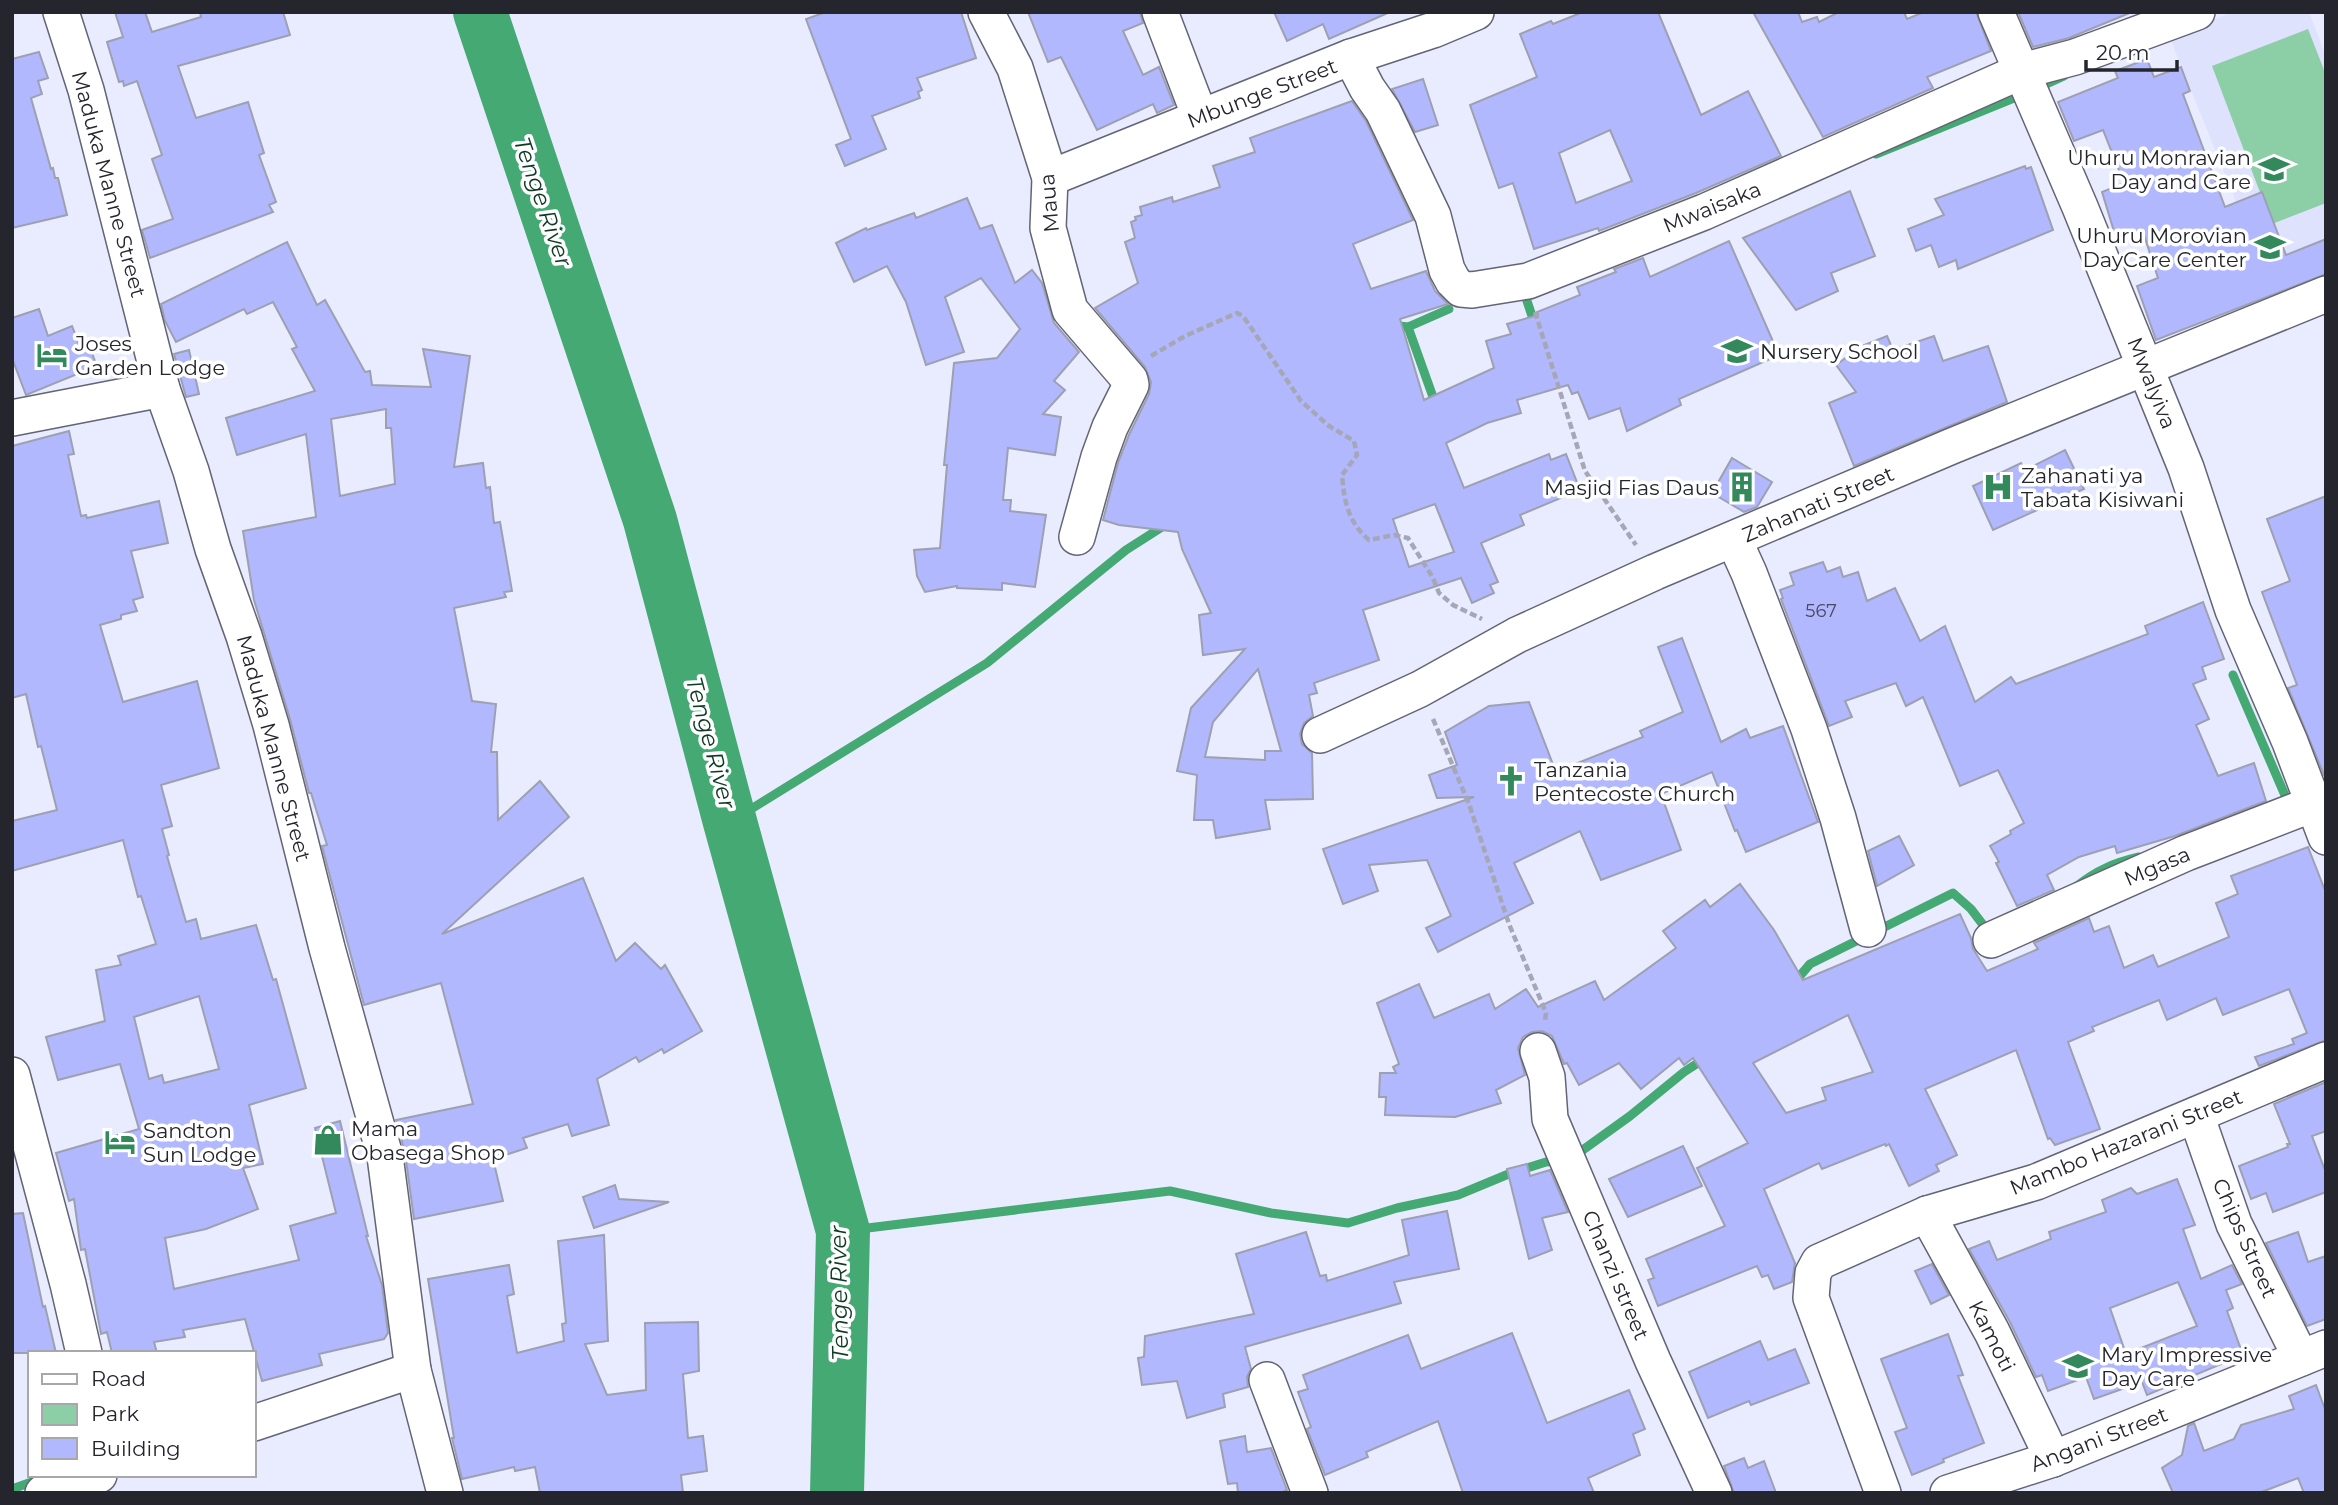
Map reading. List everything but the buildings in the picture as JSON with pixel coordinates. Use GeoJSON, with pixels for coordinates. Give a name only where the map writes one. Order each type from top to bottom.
{"type":"FeatureCollection","features":[{"type":"Feature","properties":{"kind":"street","name":"Maduka Manne Street"},"geometry":{"type":"LineString","coordinates":[[61,12],[86,90],[162,389],[191,471],[271,725],[327,948],[385,1156],[413,1370],[445,1493]]}},
{"type":"Feature","properties":{"kind":"street","name":"Maua"},"geometry":{"type":"LineString","coordinates":[[986,12],[1015,68],[1050,178],[1048,228],[1070,310],[1130,380]]}},
{"type":"Feature","properties":{"kind":"street"},"geometry":{"type":"LineString","coordinates":[[1160,12],[1200,117]]}},
{"type":"Feature","properties":{"kind":"street","name":"Mbunge Street"},"geometry":{"type":"LineString","coordinates":[[1050,178],[1352,57],[1432,21],[1476,12]]}},
{"type":"Feature","properties":{"kind":"street","name":"Mwalyiva"},"geometry":{"type":"LineString","coordinates":[[1996,12],[2146,367],[2186,468],[2234,610],[2290,742],[2319,802],[2326,837]]}},
{"type":"Feature","properties":{"kind":"street","name":"Mwaisaka"},"geometry":{"type":"LineString","coordinates":[[1352,57],[1367,88],[1383,111],[1433,216],[1447,270],[1461,289],[1472,290],[1528,281],[1704,212],[2022,71],[2075,57],[2197,12]]}},
{"type":"Feature","properties":{"kind":"street","name":"Zahanati Street"},"geometry":{"type":"LineString","coordinates":[[1320,735],[1420,690],[1517,635],[1655,572],[2326,294]]}},
{"type":"Feature","properties":{"kind":"street"},"geometry":{"type":"LineString","coordinates":[[1077,537],[1099,457],[1110,427],[1131,388],[1130,380]]}},
{"type":"Feature","properties":{"kind":"street"},"geometry":{"type":"LineString","coordinates":[[12,418],[162,389]]}},
{"type":"Feature","properties":{"kind":"street"},"geometry":{"type":"LineString","coordinates":[[1734,540],[1809,729],[1838,818],[1868,929]]}},
{"type":"Feature","properties":{"kind":"street","name":"Mgasa"},"geometry":{"type":"LineString","coordinates":[[1991,940],[2186,853],[2319,802]]}},
{"type":"Feature","properties":{"kind":"street","name":"Chanzi street"},"geometry":{"type":"LineString","coordinates":[[1538,1051],[1547,1077],[1550,1119],[1653,1361],[1714,1493]]}},
{"type":"Feature","properties":{"kind":"street","name":"Mambo Hazarani Street"},"geometry":{"type":"LineString","coordinates":[[1883,1493],[1811,1298],[1813,1273],[1819,1262],[1927,1214],[2036,1182],[2326,1060]]}},
{"type":"Feature","properties":{"kind":"street"},"geometry":{"type":"LineString","coordinates":[[12,1075],[58,1244],[84,1351]]}},
{"type":"Feature","properties":{"kind":"street","name":"Chips Street"},"geometry":{"type":"LineString","coordinates":[[2196,1115],[2234,1224],[2313,1353]]}},
{"type":"Feature","properties":{"kind":"street","name":"Kamoti"},"geometry":{"type":"LineString","coordinates":[[1927,1214],[1992,1332],[2053,1460]]}},
{"type":"Feature","properties":{"kind":"street","name":"Angani Street"},"geometry":{"type":"LineString","coordinates":[[1948,1493],[2053,1460],[2313,1353]]}},
{"type":"Feature","properties":{"kind":"street"},"geometry":{"type":"LineString","coordinates":[[256,1422],[413,1370]]}},
{"type":"Feature","properties":{"kind":"street"},"geometry":{"type":"LineString","coordinates":[[1267,1380],[1310,1493]]}},
{"type":"Feature","properties":{"kind":"street"},"geometry":{"type":"LineString","coordinates":[[43,1493],[93,1477]]}},
{"type":"Feature","properties":{"kind":"path"},"geometry":{"type":"LineString","coordinates":[[1528,281],[1537,322],[1585,471],[1655,572]]}},
{"type":"Feature","properties":{"kind":"path"},"geometry":{"type":"LineString","coordinates":[[1130,380],[1150,357],[1185,336],[1237,313],[1243,316],[1301,401],[1329,426],[1354,441],[1357,455],[1342,475],[1348,515],[1353,524],[1369,540],[1394,535],[1408,538],[1433,578],[1439,593],[1453,605],[1517,635]]}},
{"type":"Feature","properties":{"kind":"path"},"geometry":{"type":"LineString","coordinates":[[1420,690],[1469,804],[1509,924],[1546,1013],[1538,1051]]}},
{"type":"Feature","properties":{"kind":"shaded area","name":"Uhuru Monravian Day and Care"},"geometry":{"type":"Polygon","coordinates":[[[2232,12],[2309,12],[2326,56],[2326,282],[2276,301],[2170,38],[2232,12]]]}},
{"type":"Feature","properties":{"kind":"green space"},"geometry":{"type":"Polygon","coordinates":[[[2308,29],[2326,75],[2326,203],[2272,224],[2212,66],[2308,29]]]}},
{"type":"Feature","properties":{"kind":"waterway","name":"Tenge River"},"geometry":{"type":"LineString","coordinates":[[480,12],[650,520],[843,1231],[837,1493]]}},
{"type":"Feature","properties":{"kind":"waterway"},"geometry":{"type":"LineString","coordinates":[[2040,87],[2064,76]]}},
{"type":"Feature","properties":{"kind":"waterway"},"geometry":{"type":"LineString","coordinates":[[1876,154],[2014,98]]}},
{"type":"Feature","properties":{"kind":"waterway"},"geometry":{"type":"LineString","coordinates":[[1523,289],[1535,325]]}},
{"type":"Feature","properties":{"kind":"waterway"},"geometry":{"type":"LineString","coordinates":[[1391,325],[1408,327],[1449,309]]}},
{"type":"Feature","properties":{"kind":"waterway"},"geometry":{"type":"LineString","coordinates":[[1408,327],[1433,397]]}},
{"type":"Feature","properties":{"kind":"waterway"},"geometry":{"type":"LineString","coordinates":[[730,822],[987,663],[1126,550],[1162,527],[1163,520]]}},
{"type":"Feature","properties":{"kind":"waterway"},"geometry":{"type":"LineString","coordinates":[[2233,675],[2287,805]]}},
{"type":"Feature","properties":{"kind":"waterway"},"geometry":{"type":"LineString","coordinates":[[2077,886],[2106,868],[2139,857]]}},
{"type":"Feature","properties":{"kind":"waterway"},"geometry":{"type":"LineString","coordinates":[[1793,984],[1810,964],[1953,893],[1971,909],[1987,930],[1992,928]]}},
{"type":"Feature","properties":{"kind":"waterway"},"geometry":{"type":"LineString","coordinates":[[1573,1157],[1704,1059]]}},
{"type":"Feature","properties":{"kind":"waterway"},"geometry":{"type":"LineString","coordinates":[[843,1231],[1170,1191],[1271,1213],[1348,1223],[1397,1208],[1458,1195],[1511,1173],[1546,1162],[1559,1161]]}},
{"type":"Feature","properties":{"kind":"waterway"},"geometry":{"type":"LineString","coordinates":[[12,1489],[40,1479]]}},
{"type":"Feature","properties":{"kind":"place","name":"Uhuru Monravian Day and Care"},"geometry":{"type":"Point","coordinates":[2274,169]}},
{"type":"Feature","properties":{"kind":"place","name":"Uhuru Morovian DayCare Center"},"geometry":{"type":"Point","coordinates":[2270,247]}},
{"type":"Feature","properties":{"kind":"place","name":"Nursery School"},"geometry":{"type":"Point","coordinates":[1737,351]}},
{"type":"Feature","properties":{"kind":"place","name":"Joses Garden Lodge"},"geometry":{"type":"Point","coordinates":[52,355]}},
{"type":"Feature","properties":{"kind":"place","name":"Masjid Fias Daus"},"geometry":{"type":"Point","coordinates":[1742,487]}},
{"type":"Feature","properties":{"kind":"place","name":"Zahanati ya Tabata Kisiwani"},"geometry":{"type":"Point","coordinates":[1998,487]}},
{"type":"Feature","properties":{"kind":"place","name":"Tanzania Pentecoste Church"},"geometry":{"type":"Point","coordinates":[1511,781]}},
{"type":"Feature","properties":{"kind":"place","name":"Mama Obasega Shop"},"geometry":{"type":"Point","coordinates":[328,1140]}},
{"type":"Feature","properties":{"kind":"place","name":"Sandton Sun Lodge"},"geometry":{"type":"Point","coordinates":[120,1142]}},
{"type":"Feature","properties":{"kind":"place","name":"Mary Impressive Day Care"},"geometry":{"type":"Point","coordinates":[2078,1366]}}]}
